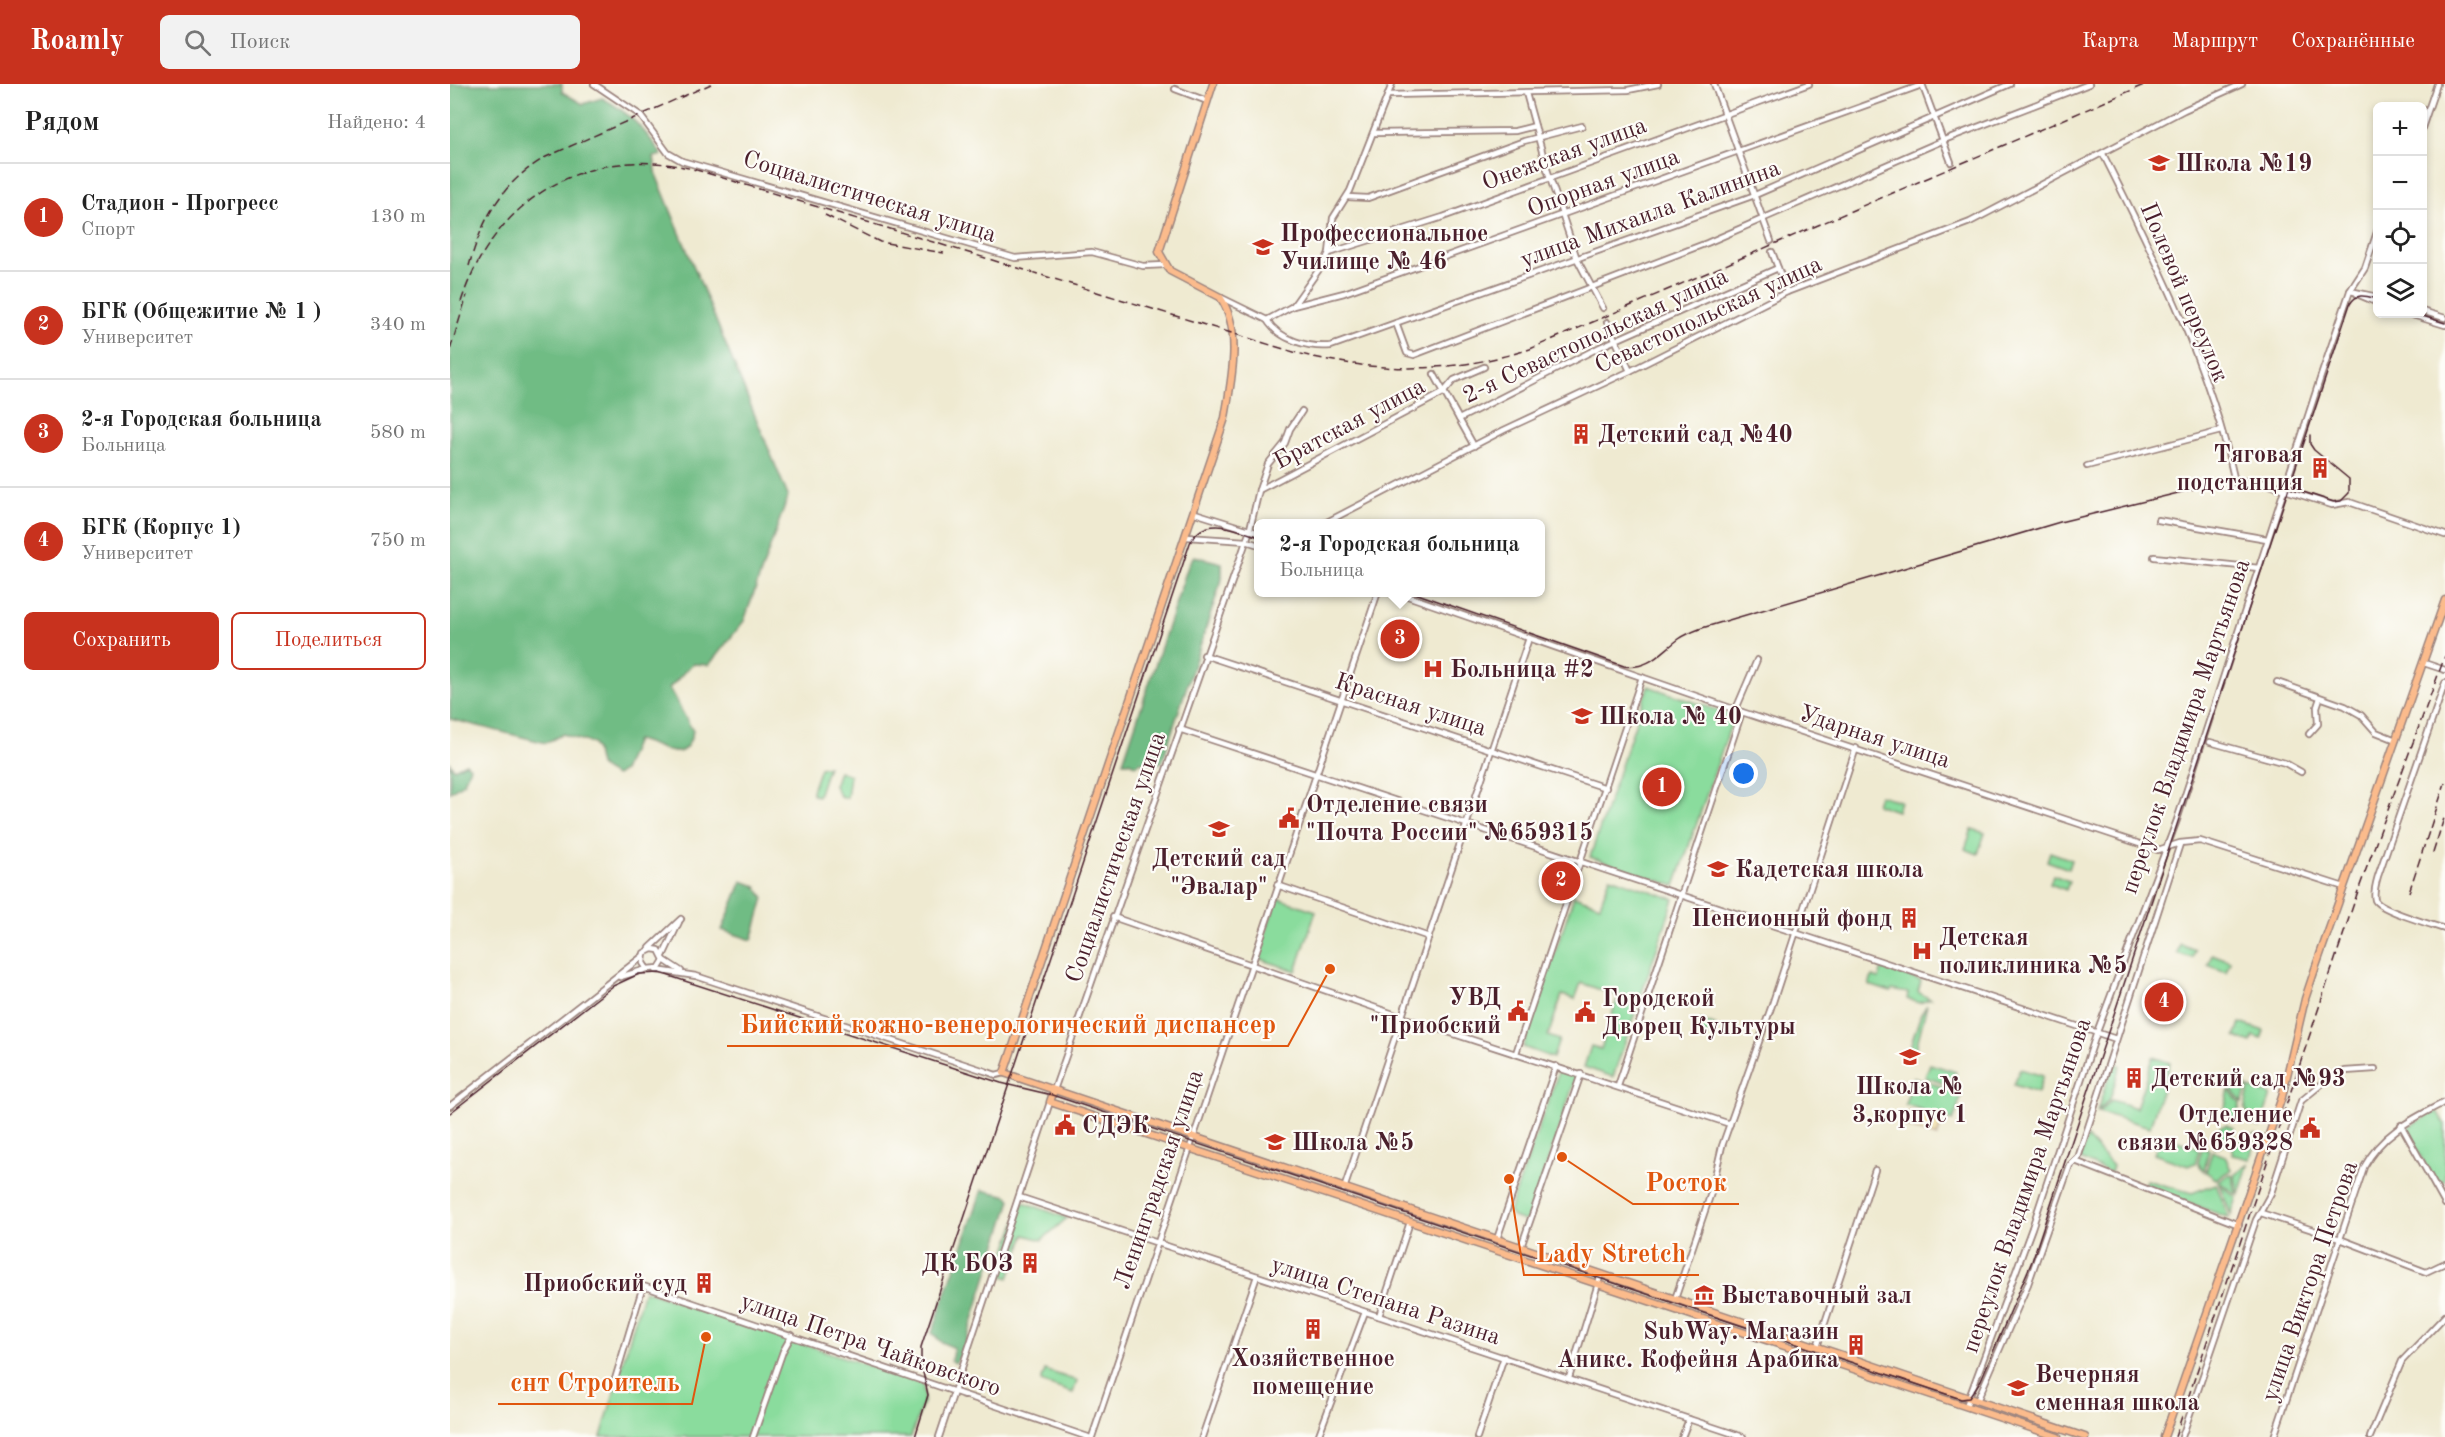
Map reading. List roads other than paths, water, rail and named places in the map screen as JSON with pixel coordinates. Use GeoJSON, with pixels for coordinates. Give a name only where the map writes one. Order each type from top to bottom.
{"type":"FeatureCollection","features":[{"type":"Feature","properties":{"kind":"main road"},"geometry":{"type":"LineString","coordinates":[[1165,265],[1160,255],[1160,247],[1213,84]]}},
{"type":"Feature","properties":{"kind":"main road","name":"Социалистическая улица"},"geometry":{"type":"LineString","coordinates":[[1004,1073],[1187,537],[1225,418],[1232,379],[1232,334],[1227,310],[1220,297],[1165,265]]}},
{"type":"Feature","properties":{"kind":"main road"},"geometry":{"type":"LineString","coordinates":[[2164,1437],[2282,1097],[2305,999],[2445,600]]}},
{"type":"Feature","properties":{"kind":"main road"},"geometry":{"type":"LineString","coordinates":[[1004,1073],[1191,1138],[2085,1437]]}},
{"type":"Feature","properties":{"kind":"main road","name":"Социалистическая улица"},"geometry":{"type":"LineString","coordinates":[[1050,1102],[1054,1090]]}},
{"type":"Feature","properties":{"kind":"main road"},"geometry":{"type":"LineString","coordinates":[[1050,1102],[2058,1437]]}},
{"type":"Feature","properties":{"kind":"main road"},"geometry":{"type":"LineString","coordinates":[[1341,1199],[1344,1189]]}},
{"type":"Feature","properties":{"kind":"main road"},"geometry":{"type":"LineString","coordinates":[[1672,1309],[1675,1299]]}},
{"type":"Feature","properties":{"kind":"main road"},"geometry":{"type":"LineString","coordinates":[[2031,1428],[2034,1420]]}},
{"type":"Feature","properties":{"kind":"street","name":"Социалистическая улица"},"geometry":{"type":"LineString","coordinates":[[594,84],[639,115],[668,153],[682,161],[734,174],[1016,258],[1092,252],[1143,266],[1165,265]]}},
{"type":"Feature","properties":{"kind":"street"},"geometry":{"type":"LineString","coordinates":[[1267,320],[1293,306],[1329,253],[1333,218],[1347,197],[1375,133],[1392,84]]}},
{"type":"Feature","properties":{"kind":"street"},"geometry":{"type":"LineString","coordinates":[[1627,84],[1628,90]]}},
{"type":"Feature","properties":{"kind":"street"},"geometry":{"type":"LineString","coordinates":[[1389,95],[1628,90],[1658,84]]}},
{"type":"Feature","properties":{"kind":"street"},"geometry":{"type":"LineString","coordinates":[[1714,84],[1771,242]]}},
{"type":"Feature","properties":{"kind":"street","name":"Онежская улица"},"geometry":{"type":"LineString","coordinates":[[1329,253],[1443,217],[1809,84]]}},
{"type":"Feature","properties":{"kind":"street","name":"улица Михаила Калинина"},"geometry":{"type":"LineString","coordinates":[[1267,320],[1286,338],[1326,346],[1755,195],[1934,115],[2010,84]]}},
{"type":"Feature","properties":{"kind":"street"},"geometry":{"type":"LineString","coordinates":[[1396,323],[1407,352],[1412,355],[1592,288],[1763,219],[1944,140],[2089,84]]}},
{"type":"Feature","properties":{"kind":"street","name":"Севастопольская улица"},"geometry":{"type":"LineString","coordinates":[[1333,519],[1474,446],[1787,292],[1970,222],[2184,110],[2242,84]]}},
{"type":"Feature","properties":{"kind":"street"},"geometry":{"type":"LineString","coordinates":[[2427,113],[2437,84]]}},
{"type":"Feature","properties":{"kind":"street"},"geometry":{"type":"LineString","coordinates":[[1922,85],[1951,162]]}},
{"type":"Feature","properties":{"kind":"street","name":"Опорная улица"},"geometry":{"type":"LineString","coordinates":[[1293,306],[1344,293],[1739,153],[1922,85]]}},
{"type":"Feature","properties":{"kind":"street"},"geometry":{"type":"LineString","coordinates":[[1175,89],[1207,101]]}},
{"type":"Feature","properties":{"kind":"street"},"geometry":{"type":"LineString","coordinates":[[1526,93],[1577,259],[1603,308]]}},
{"type":"Feature","properties":{"kind":"street"},"geometry":{"type":"LineString","coordinates":[[1375,133],[1515,131],[1535,126]]}},
{"type":"Feature","properties":{"kind":"street"},"geometry":{"type":"LineString","coordinates":[[1347,197],[1368,198],[1516,144],[1582,126]]}},
{"type":"Feature","properties":{"kind":"street","name":"Полевой переулок"},"geometry":{"type":"LineString","coordinates":[[2103,153],[2198,355],[2232,463],[2235,482]]}},
{"type":"Feature","properties":{"kind":"street","name":"переулок Владимира Мартьянова"},"geometry":{"type":"LineString","coordinates":[[1966,1406],[2032,1228],[2097,1032],[2210,719],[2259,568],[2266,539],[2285,489],[2350,291],[2365,268],[2373,244]]}},
{"type":"Feature","properties":{"kind":"street"},"geometry":{"type":"LineString","coordinates":[[1772,252],[1787,292]]}},
{"type":"Feature","properties":{"kind":"street","name":"2-я Севастопольская улица"},"geometry":{"type":"LineString","coordinates":[[1459,419],[1616,341],[1778,268]]}},
{"type":"Feature","properties":{"kind":"street"},"geometry":{"type":"LineString","coordinates":[[2350,291],[2373,301]]}},
{"type":"Feature","properties":{"kind":"street"},"geometry":{"type":"LineString","coordinates":[[2357,294],[2373,296]]}},
{"type":"Feature","properties":{"kind":"street","name":"Социалистическая улица"},"geometry":{"type":"LineString","coordinates":[[1220,297],[1267,320]]}},
{"type":"Feature","properties":{"kind":"street"},"geometry":{"type":"LineString","coordinates":[[2427,313],[2445,318]]}},
{"type":"Feature","properties":{"kind":"street"},"geometry":{"type":"LineString","coordinates":[[2422,318],[2445,325]]}},
{"type":"Feature","properties":{"kind":"street"},"geometry":{"type":"LineString","coordinates":[[1607,322],[1630,371]]}},
{"type":"Feature","properties":{"kind":"street","name":"Братская улица"},"geometry":{"type":"LineString","coordinates":[[1258,490],[1443,393],[1456,379],[1484,367]]}},
{"type":"Feature","properties":{"kind":"street"},"geometry":{"type":"LineString","coordinates":[[1434,374],[1474,446]]}},
{"type":"Feature","properties":{"kind":"street","name":"Социалистическая улица"},"geometry":{"type":"LineString","coordinates":[[1054,1090],[1204,655],[1246,541],[1258,490],[1270,460],[1285,443],[1290,429],[1302,411]]}},
{"type":"Feature","properties":{"kind":"street"},"geometry":{"type":"LineString","coordinates":[[2087,466],[2221,430]]}},
{"type":"Feature","properties":{"kind":"street"},"geometry":{"type":"LineString","coordinates":[[2257,481],[2335,505],[2349,502],[2445,535]]}},
{"type":"Feature","properties":{"kind":"street"},"geometry":{"type":"LineString","coordinates":[[1195,513],[1254,531]]}},
{"type":"Feature","properties":{"kind":"street"},"geometry":{"type":"LineString","coordinates":[[2158,520],[2266,539]]}},
{"type":"Feature","properties":{"kind":"street"},"geometry":{"type":"LineString","coordinates":[[1187,537],[1254,543]]}},
{"type":"Feature","properties":{"kind":"street"},"geometry":{"type":"LineString","coordinates":[[2154,557],[2259,568]]}},
{"type":"Feature","properties":{"kind":"street","name":"Ленинградская улица"},"geometry":{"type":"LineString","coordinates":[[1090,1437],[1376,597]]}},
{"type":"Feature","properties":{"kind":"street","name":"Ударная улица"},"geometry":{"type":"LineString","coordinates":[[1410,597],[1739,710],[2164,851]]}},
{"type":"Feature","properties":{"kind":"street"},"geometry":{"type":"LineString","coordinates":[[1344,1189],[1529,638]]}},
{"type":"Feature","properties":{"kind":"street","name":"Красная улица"},"geometry":{"type":"LineString","coordinates":[[1204,655],[1606,788]]}},
{"type":"Feature","properties":{"kind":"street"},"geometry":{"type":"LineString","coordinates":[[1618,1086],[1757,660]]}},
{"type":"Feature","properties":{"kind":"street"},"geometry":{"type":"LineString","coordinates":[[2424,663],[2445,670]]}},
{"type":"Feature","properties":{"kind":"street"},"geometry":{"type":"LineString","coordinates":[[1516,1053],[1642,677]]}},
{"type":"Feature","properties":{"kind":"street"},"geometry":{"type":"LineString","coordinates":[[2277,682],[2358,713],[2374,731],[2397,740]]}},
{"type":"Feature","properties":{"kind":"street"},"geometry":{"type":"LineString","coordinates":[[2445,683],[2376,885],[2375,899],[2379,904],[2445,929]]}},
{"type":"Feature","properties":{"kind":"street"},"geometry":{"type":"LineString","coordinates":[[2309,734],[2318,724],[2317,707],[2320,698]]}},
{"type":"Feature","properties":{"kind":"street"},"geometry":{"type":"LineString","coordinates":[[2210,719],[2217,722]]}},
{"type":"Feature","properties":{"kind":"street"},"geometry":{"type":"LineString","coordinates":[[1179,729],[1581,860],[2116,1040]]}},
{"type":"Feature","properties":{"kind":"street"},"geometry":{"type":"LineString","coordinates":[[2210,742],[2285,763],[2301,772]]}},
{"type":"Feature","properties":{"kind":"street"},"geometry":{"type":"LineString","coordinates":[[1675,1299],[1711,1193],[1730,1124],[1856,748]]}},
{"type":"Feature","properties":{"kind":"street"},"geometry":{"type":"LineString","coordinates":[[2164,851],[2180,843],[2199,841],[2344,887]]}},
{"type":"Feature","properties":{"kind":"street"},"geometry":{"type":"LineString","coordinates":[[1977,1401],[2038,1260],[2070,1165],[2075,1161],[2180,843]]}},
{"type":"Feature","properties":{"kind":"street"},"geometry":{"type":"LineString","coordinates":[[1277,885],[1429,937]]}},
{"type":"Feature","properties":{"kind":"street"},"geometry":{"type":"LineString","coordinates":[[1113,917],[1402,1017],[1730,1124]]}},
{"type":"Feature","properties":{"kind":"street"},"geometry":{"type":"LineString","coordinates":[[450,1106],[643,956],[681,919],[664,958],[656,970]]}},
{"type":"Feature","properties":{"kind":"street"},"geometry":{"type":"LineString","coordinates":[[649,950],[656,949],[683,973]]}},
{"type":"Feature","properties":{"kind":"street"},"geometry":{"type":"LineString","coordinates":[[643,956],[643,963],[647,969]]}},
{"type":"Feature","properties":{"kind":"street"},"geometry":{"type":"LineString","coordinates":[[617,977],[647,969],[683,973],[996,1075],[1004,1073]]}},
{"type":"Feature","properties":{"kind":"street"},"geometry":{"type":"LineString","coordinates":[[1497,1239],[1556,1066]]}},
{"type":"Feature","properties":{"kind":"street"},"geometry":{"type":"LineString","coordinates":[[2182,1437],[2256,1220],[2271,1193],[2301,1101],[2322,1083],[2345,1071],[2375,1069]]}},
{"type":"Feature","properties":{"kind":"street"},"geometry":{"type":"LineString","coordinates":[[1521,1247],[1581,1074]]}},
{"type":"Feature","properties":{"kind":"street","name":"Социалистическая улица"},"geometry":{"type":"LineString","coordinates":[[939,1437],[1050,1102]]}},
{"type":"Feature","properties":{"kind":"street","name":"улица Виктора Петрова"},"geometry":{"type":"LineString","coordinates":[[2274,1437],[2369,1158],[2379,1144],[2401,1125],[2445,1102]]}},
{"type":"Feature","properties":{"kind":"street"},"geometry":{"type":"LineString","coordinates":[[2401,1125],[2445,1204]]}},
{"type":"Feature","properties":{"kind":"street"},"geometry":{"type":"LineString","coordinates":[[2075,1161],[2239,1225]]}},
{"type":"Feature","properties":{"kind":"street"},"geometry":{"type":"LineString","coordinates":[[1817,1347],[1875,1170]]}},
{"type":"Feature","properties":{"kind":"street","name":"улица Степана Разина"},"geometry":{"type":"LineString","coordinates":[[1019,1197],[1155,1244],[1743,1437]]}},
{"type":"Feature","properties":{"kind":"street"},"geometry":{"type":"LineString","coordinates":[[2261,1213],[2340,1239],[2426,1272],[2445,1263]]}},
{"type":"Feature","properties":{"kind":"street"},"geometry":{"type":"LineString","coordinates":[[1379,1316],[1410,1222]]}},
{"type":"Feature","properties":{"kind":"street"},"geometry":{"type":"LineString","coordinates":[[1569,1378],[1601,1274]]}},
{"type":"Feature","properties":{"kind":"street"},"geometry":{"type":"LineString","coordinates":[[1202,1437],[1257,1276]]}},
{"type":"Feature","properties":{"kind":"street","name":"улица Петра Чайковского"},"geometry":{"type":"LineString","coordinates":[[613,1386],[642,1286],[1090,1437]]}},
{"type":"Feature","properties":{"kind":"street"},"geometry":{"type":"LineString","coordinates":[[1318,1437],[1365,1312]]}},
{"type":"Feature","properties":{"kind":"street"},"geometry":{"type":"LineString","coordinates":[[2370,1437],[2376,1417],[2402,1361],[2445,1316]]}},
{"type":"Feature","properties":{"kind":"street"},"geometry":{"type":"LineString","coordinates":[[753,1437],[783,1351],[792,1335]]}},
{"type":"Feature","properties":{"kind":"street"},"geometry":{"type":"LineString","coordinates":[[1477,1437],[1504,1357]]}},
{"type":"Feature","properties":{"kind":"street"},"geometry":{"type":"LineString","coordinates":[[1682,1437],[1689,1419]]}},
{"type":"Feature","properties":{"kind":"tram line"},"geometry":{"type":"LineString","coordinates":[[450,1113],[613,986],[639,974],[660,973],[1001,1083],[1052,1095],[1961,1399],[1969,1398],[1981,1380],[2032,1261],[2350,304],[2359,296],[2373,298]]}},
{"type":"Feature","properties":{"kind":"tram line"},"geometry":{"type":"LineString","coordinates":[[2427,317],[2445,323]]}},
{"type":"Feature","properties":{"kind":"tram line"},"geometry":{"type":"LineString","coordinates":[[2282,485],[2334,502],[2341,501],[2349,493],[2349,479],[2314,450],[2310,444],[2310,435]]}},
{"type":"Feature","properties":{"kind":"tram line"},"geometry":{"type":"LineString","coordinates":[[1426,597],[1624,666],[1633,667],[1648,663],[1682,637],[1702,628],[2060,522],[2235,479],[2254,477],[2281,483],[2296,474]]}},
{"type":"Feature","properties":{"kind":"tram line"},"geometry":{"type":"LineString","coordinates":[[915,1437],[928,1395],[921,1363],[921,1347],[1190,543],[1196,534],[1212,526],[1230,528],[1254,535]]}},
{"type":"Feature","properties":{"kind":"railway"},"geometry":{"type":"LineString","coordinates":[[469,266],[487,217],[506,190],[531,167],[546,157],[711,84]]}},
{"type":"Feature","properties":{"kind":"railway"},"geometry":{"type":"LineString","coordinates":[[461,302],[476,265],[497,233],[523,206],[553,186],[586,171],[622,164],[660,163],[700,171],[1297,353],[1326,360],[1385,367],[1442,367],[1501,357],[1530,349],[2146,84]]}},
{"type":"Feature","properties":{"kind":"railway"},"geometry":{"type":"LineString","coordinates":[[825,215],[880,242],[944,253]]}},
{"type":"Feature","properties":{"kind":"railway"},"geometry":{"type":"LineString","coordinates":[[450,350],[467,295]]}},
{"type":"Feature","properties":{"kind":"railway"},"geometry":{"type":"LineString","coordinates":[[2175,1437],[2358,891],[2445,656]]}},
{"type":"Feature","properties":{"kind":"railway"},"geometry":{"type":"LineString","coordinates":[[2409,892],[2445,783]]}},
{"type":"Feature","properties":{"kind":"railway"},"geometry":{"type":"LineString","coordinates":[[2433,853],[2445,815]]}},
{"type":"Feature","properties":{"kind":"place","name":"Школа №19"},"geometry":{"type":"Point","coordinates":[2159,163]}},
{"type":"Feature","properties":{"kind":"place","name":"Профессиональное Училище № 46"},"geometry":{"type":"Point","coordinates":[1263,247]}},
{"type":"Feature","properties":{"kind":"place","name":"Детский сад №40"},"geometry":{"type":"Point","coordinates":[1581,434]}},
{"type":"Feature","properties":{"kind":"place","name":"Тяговая подстанция"},"geometry":{"type":"Point","coordinates":[2320,468]}},
{"type":"Feature","properties":{"kind":"place","name":"2-я Городская больница"},"geometry":{"type":"Point","coordinates":[1400,639]}},
{"type":"Feature","properties":{"kind":"place","name":"Больница #2"},"geometry":{"type":"Point","coordinates":[1433,669]}},
{"type":"Feature","properties":{"kind":"place","name":"Школа № 40"},"geometry":{"type":"Point","coordinates":[1582,716]}},
{"type":"Feature","properties":{"kind":"place","name":"Стадион - Прогресс"},"geometry":{"type":"Point","coordinates":[1662,787]}},
{"type":"Feature","properties":{"kind":"place","name":"Отделение связи \"Почта России\" №659315"},"geometry":{"type":"Point","coordinates":[1289,818]}},
{"type":"Feature","properties":{"kind":"place","name":"Детский сад \"Эвалар\""},"geometry":{"type":"Point","coordinates":[1219,829]}},
{"type":"Feature","properties":{"kind":"place","name":"Кадетская школа"},"geometry":{"type":"Point","coordinates":[1718,869]}},
{"type":"Feature","properties":{"kind":"place","name":"БГК (Общежитие № 1 )"},"geometry":{"type":"Point","coordinates":[1561,881]}},
{"type":"Feature","properties":{"kind":"place","name":"Пенсионный фонд"},"geometry":{"type":"Point","coordinates":[1909,918]}},
{"type":"Feature","properties":{"kind":"place","name":"Детская поликлиника №5"},"geometry":{"type":"Point","coordinates":[1922,951]}},
{"type":"Feature","properties":{"kind":"place","name":"Бийский кожно-венерологический диспансер"},"geometry":{"type":"Point","coordinates":[1330,969]}},
{"type":"Feature","properties":{"kind":"place","name":"БГК (Корпус 1)"},"geometry":{"type":"Point","coordinates":[2164,1002]}},
{"type":"Feature","properties":{"kind":"place","name":"УВД \"Приобский"},"geometry":{"type":"Point","coordinates":[1518,1011]}},
{"type":"Feature","properties":{"kind":"place","name":"Городской Дворец Культуры"},"geometry":{"type":"Point","coordinates":[1585,1012]}},
{"type":"Feature","properties":{"kind":"place","name":"Школа № 3,корпус 1"},"geometry":{"type":"Point","coordinates":[1910,1057]}},
{"type":"Feature","properties":{"kind":"place","name":"Детский сад №93"},"geometry":{"type":"Point","coordinates":[2134,1078]}},
{"type":"Feature","properties":{"kind":"place","name":"СДЭК"},"geometry":{"type":"Point","coordinates":[1065,1125]}},
{"type":"Feature","properties":{"kind":"place","name":"Отделение связи №659328"},"geometry":{"type":"Point","coordinates":[2310,1128]}},
{"type":"Feature","properties":{"kind":"place","name":"Школа №5"},"geometry":{"type":"Point","coordinates":[1275,1142]}},
{"type":"Feature","properties":{"kind":"place","name":"Росток"},"geometry":{"type":"Point","coordinates":[1562,1157]}},
{"type":"Feature","properties":{"kind":"place","name":"Lady Stretch"},"geometry":{"type":"Point","coordinates":[1509,1179]}},
{"type":"Feature","properties":{"kind":"place","name":"ДК БОЗ"},"geometry":{"type":"Point","coordinates":[1030,1263]}},
{"type":"Feature","properties":{"kind":"place","name":"Приобский суд"},"geometry":{"type":"Point","coordinates":[704,1283]}},
{"type":"Feature","properties":{"kind":"place","name":"Выставочный зал"},"geometry":{"type":"Point","coordinates":[1704,1295]}},
{"type":"Feature","properties":{"kind":"place","name":"Хозяйственное помещение"},"geometry":{"type":"Point","coordinates":[1313,1329]}},
{"type":"Feature","properties":{"kind":"place","name":"снт Строитель"},"geometry":{"type":"Point","coordinates":[706,1337]}},
{"type":"Feature","properties":{"kind":"place","name":"SubWay. Магазин Аникс. Кофейня Арабика"},"geometry":{"type":"Point","coordinates":[1856,1345]}},
{"type":"Feature","properties":{"kind":"place","name":"Вечерняя сменная школа"},"geometry":{"type":"Point","coordinates":[2018,1388]}}]}
